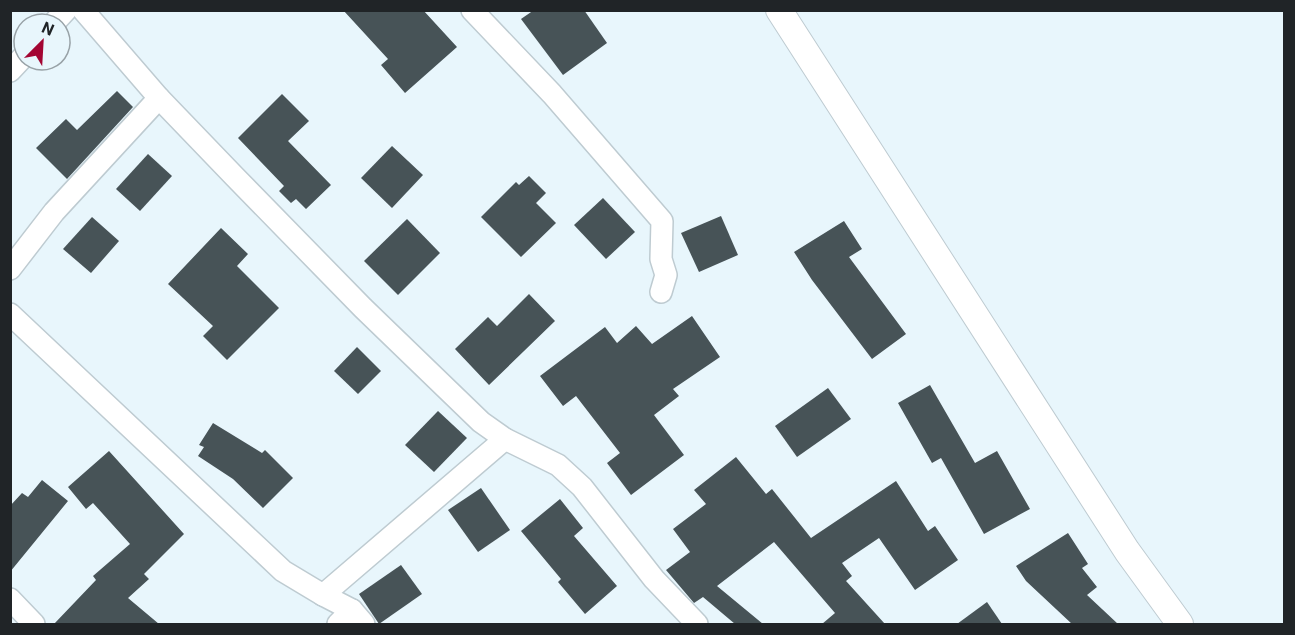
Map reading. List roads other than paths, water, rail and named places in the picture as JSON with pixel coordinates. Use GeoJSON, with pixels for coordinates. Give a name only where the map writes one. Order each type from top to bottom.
{"type":"FeatureCollection","features":[{"type":"Feature","properties":{"kind":"street"},"geometry":{"type":"LineString","coordinates":[[83,10],[159,98],[363,308],[481,422],[506,439],[558,465],[582,487],[654,579],[697,624]]}},
{"type":"Feature","properties":{"kind":"street"},"geometry":{"type":"LineString","coordinates":[[472,10],[552,94],[662,221],[661,260],[666,275],[662,292]]}},
{"type":"Feature","properties":{"kind":"street"},"geometry":{"type":"LineString","coordinates":[[779,10],[1127,550],[1180,624]]}},
{"type":"Feature","properties":{"kind":"street"},"geometry":{"type":"LineString","coordinates":[[10,269],[54,212],[159,98]]}},
{"type":"Feature","properties":{"kind":"street"},"geometry":{"type":"LineString","coordinates":[[10,314],[283,571],[323,595],[352,620]]}},
{"type":"Feature","properties":{"kind":"street"},"geometry":{"type":"LineString","coordinates":[[323,595],[506,439]]}},
{"type":"Feature","properties":{"kind":"street"},"geometry":{"type":"LineString","coordinates":[[10,600],[34,624]]}}]}
